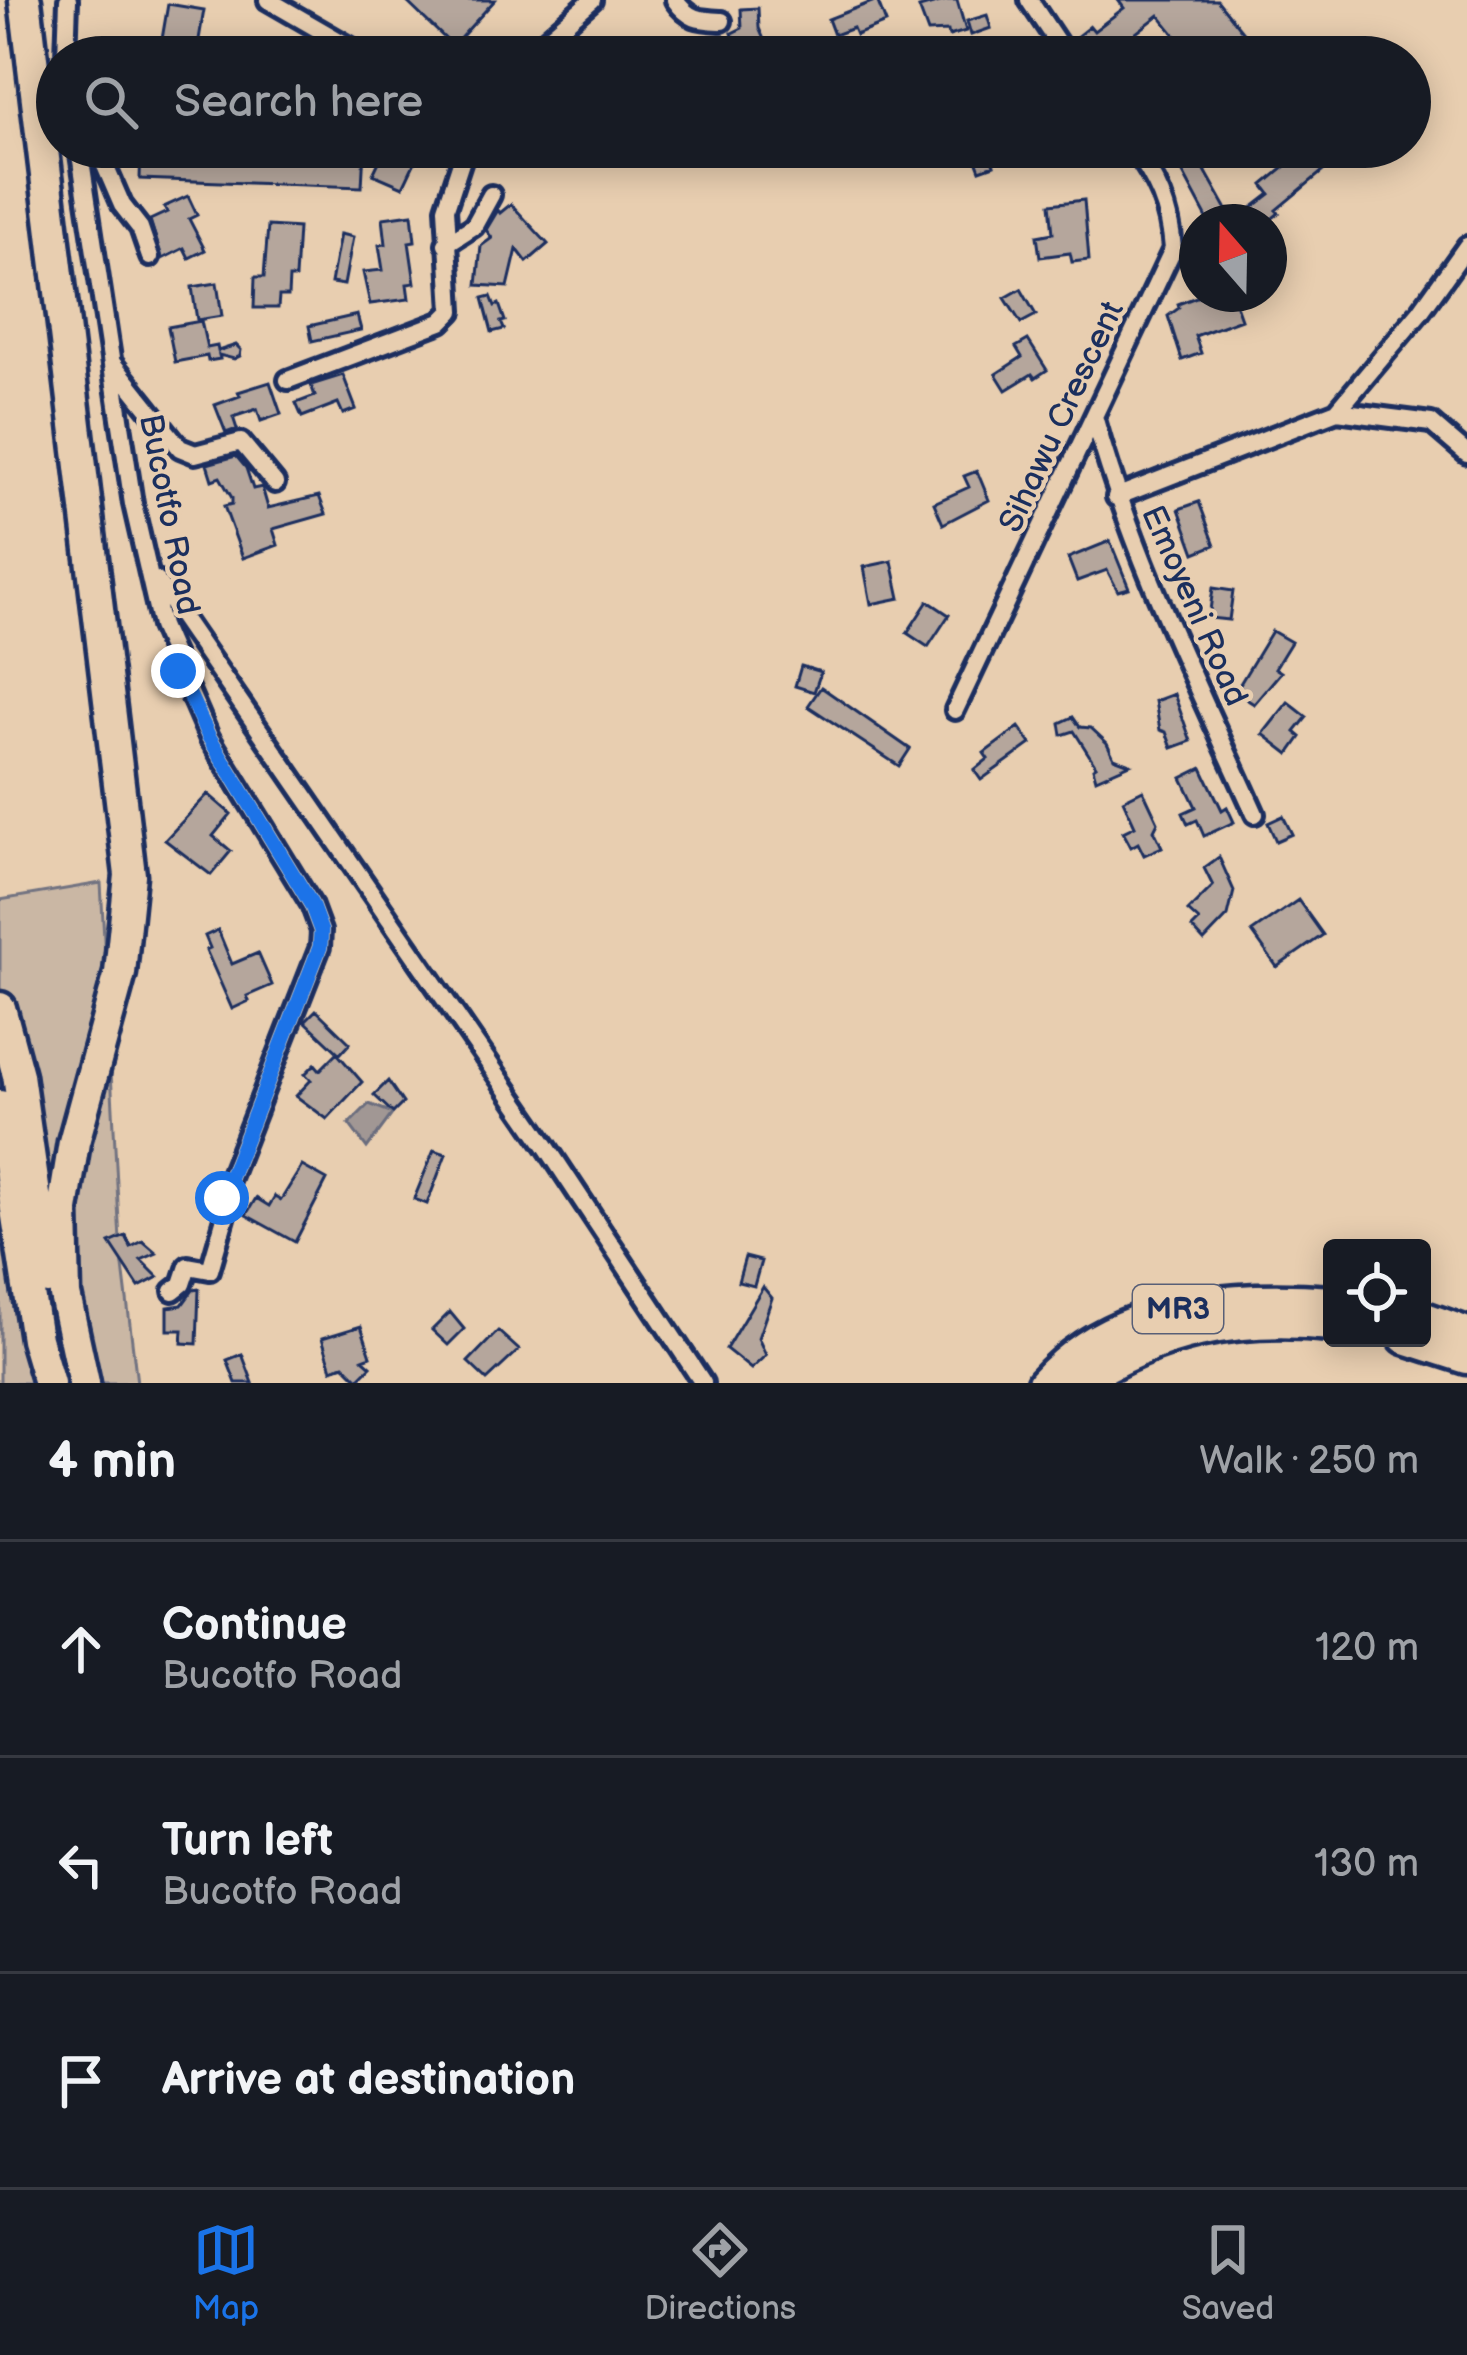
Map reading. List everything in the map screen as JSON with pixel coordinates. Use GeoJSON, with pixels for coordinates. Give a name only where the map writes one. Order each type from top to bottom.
{"type":"FeatureCollection","features":[{"type":"Feature","properties":{"kind":"highway"},"geometry":{"type":"LineString","coordinates":[[25,0],[36,92]]}},
{"type":"Feature","properties":{"kind":"highway"},"geometry":{"type":"LineString","coordinates":[[45,168],[130,875],[120,973],[83,1105],[63,1210],[65,1295],[84,1383]]}},
{"type":"Feature","properties":{"kind":"highway"},"geometry":{"type":"LineString","coordinates":[[0,1008],[18,1076],[51,1306],[73,1383]]}},
{"type":"Feature","properties":{"kind":"highway"},"geometry":{"type":"LineString","coordinates":[[0,1106],[36,1339],[49,1383]]}},
{"type":"Feature","properties":{"kind":"highway","name":"MR3"},"geometry":{"type":"LineString","coordinates":[[1043,1383],[1059,1365],[1119,1329],[1191,1304],[1271,1297],[1323,1301]]}},
{"type":"Feature","properties":{"kind":"highway"},"geometry":{"type":"LineString","coordinates":[[1431,1320],[1467,1333]]}},
{"type":"Feature","properties":{"kind":"highway","name":"MR3"},"geometry":{"type":"LineString","coordinates":[[1078,1383],[1123,1354],[1192,1329],[1267,1322],[1323,1325]]}},
{"type":"Feature","properties":{"kind":"highway"},"geometry":{"type":"LineString","coordinates":[[1431,1346],[1467,1358]]}},
{"type":"Feature","properties":{"kind":"street"},"geometry":{"type":"LineString","coordinates":[[67,36],[68,0]]}},
{"type":"Feature","properties":{"kind":"street"},"geometry":{"type":"LineString","coordinates":[[268,0],[331,36]]}},
{"type":"Feature","properties":{"kind":"street"},"geometry":{"type":"LineString","coordinates":[[550,36],[592,0]]}},
{"type":"Feature","properties":{"kind":"street"},"geometry":{"type":"LineString","coordinates":[[675,0],[686,16],[722,21]]}},
{"type":"Feature","properties":{"kind":"street"},"geometry":{"type":"LineString","coordinates":[[1028,0],[1053,36]]}},
{"type":"Feature","properties":{"kind":"street","name":"Bucotfo Road"},"geometry":{"type":"LineString","coordinates":[[83,168],[133,504],[161,626],[209,737],[311,904],[321,931],[311,971],[222,1198],[229,1204],[211,1270],[188,1266],[182,1283],[173,1291]]}},
{"type":"Feature","properties":{"kind":"street"},"geometry":{"type":"LineString","coordinates":[[106,168],[150,257]]}},
{"type":"Feature","properties":{"kind":"street"},"geometry":{"type":"LineString","coordinates":[[287,380],[441,322],[452,311],[446,208],[459,168]]}},
{"type":"Feature","properties":{"kind":"street","name":"Sihawu Crescent"},"geometry":{"type":"LineString","coordinates":[[955,710],[1172,249],[1171,214],[1149,168]]}},
{"type":"Feature","properties":{"kind":"street"},"geometry":{"type":"LineString","coordinates":[[446,244],[474,226],[491,195]]}},
{"type":"Feature","properties":{"kind":"street"},"geometry":{"type":"LineString","coordinates":[[1337,411],[1420,312],[1467,246]]}},
{"type":"Feature","properties":{"kind":"street"},"geometry":{"type":"LineString","coordinates":[[112,364],[180,448],[195,454],[241,442],[275,483]]}},
{"type":"Feature","properties":{"kind":"street"},"geometry":{"type":"LineString","coordinates":[[1116,496],[1337,411],[1431,423],[1467,454]]}},
{"type":"Feature","properties":{"kind":"street","name":"Emoyeni Road"},"geometry":{"type":"LineString","coordinates":[[1094,416],[1116,496],[1256,814]]}},
{"type":"Feature","properties":{"kind":"street"},"geometry":{"type":"LineString","coordinates":[[149,569],[703,1383]]}},
{"type":"Feature","properties":{"kind":"shaded area"},"geometry":{"type":"Polygon","coordinates":[[[101,883],[120,1241],[137,1383],[0,1383],[0,900],[101,883]]]}},
{"type":"Feature","properties":{"kind":"shaded area"},"geometry":{"type":"Polygon","coordinates":[[[369,1104],[393,1113],[367,1148],[349,1124],[369,1104]]]}},
{"type":"Feature","properties":{"kind":"building"},"geometry":{"type":"Polygon","coordinates":[[[405,0],[495,0],[462,36],[443,36],[405,0]]]}},
{"type":"Feature","properties":{"kind":"building"},"geometry":{"type":"Polygon","coordinates":[[[877,0],[886,23],[856,35],[853,28],[834,35],[828,19],[877,0]]]}},
{"type":"Feature","properties":{"kind":"building"},"geometry":{"type":"Polygon","coordinates":[[[957,0],[966,31],[949,36],[948,31],[928,32],[919,8],[957,0]]]}},
{"type":"Feature","properties":{"kind":"building"},"geometry":{"type":"Polygon","coordinates":[[[1118,0],[1217,0],[1246,36],[1176,36],[1159,15],[1136,33],[1138,36],[1078,36],[1090,26],[1094,31],[1124,8],[1118,0]]]}},
{"type":"Feature","properties":{"kind":"building"},"geometry":{"type":"Polygon","coordinates":[[[168,4],[204,10],[200,36],[163,36],[168,4]]]}},
{"type":"Feature","properties":{"kind":"building"},"geometry":{"type":"Polygon","coordinates":[[[758,8],[762,36],[733,36],[742,28],[741,9],[758,8]]]}},
{"type":"Feature","properties":{"kind":"building"},"geometry":{"type":"Polygon","coordinates":[[[987,15],[991,28],[971,35],[967,21],[987,15]]]}},
{"type":"Feature","properties":{"kind":"building"},"geometry":{"type":"Polygon","coordinates":[[[140,168],[363,168],[362,187],[140,179],[140,168]]]}},
{"type":"Feature","properties":{"kind":"building"},"geometry":{"type":"Polygon","coordinates":[[[376,168],[412,168],[403,187],[373,174],[376,168]]]}},
{"type":"Feature","properties":{"kind":"building"},"geometry":{"type":"Polygon","coordinates":[[[1180,168],[1204,168],[1224,204],[1199,204],[1180,168]]]}},
{"type":"Feature","properties":{"kind":"building"},"geometry":{"type":"Polygon","coordinates":[[[1284,168],[1327,168],[1283,204],[1257,204],[1270,194],[1263,185],[1284,168]]]}},
{"type":"Feature","properties":{"kind":"building"},"geometry":{"type":"Polygon","coordinates":[[[188,196],[197,215],[189,219],[205,250],[189,258],[184,248],[162,259],[150,220],[188,196]]]}},
{"type":"Feature","properties":{"kind":"building"},"geometry":{"type":"Polygon","coordinates":[[[1084,200],[1089,260],[1072,262],[1070,253],[1040,257],[1037,236],[1053,233],[1050,204],[1084,200]]]}},
{"type":"Feature","properties":{"kind":"building"},"geometry":{"type":"Polygon","coordinates":[[[511,204],[548,244],[527,262],[517,249],[508,287],[477,285],[481,246],[492,238],[486,230],[498,210],[511,204]]]}},
{"type":"Feature","properties":{"kind":"building"},"geometry":{"type":"Polygon","coordinates":[[[412,214],[415,241],[409,242],[415,283],[407,284],[409,299],[370,304],[363,272],[383,270],[379,245],[386,244],[383,218],[412,214]]]}},
{"type":"Feature","properties":{"kind":"building"},"geometry":{"type":"Polygon","coordinates":[[[268,226],[298,228],[295,278],[289,278],[288,296],[279,296],[278,308],[254,308],[255,277],[264,277],[268,226]]]}},
{"type":"Feature","properties":{"kind":"building"},"geometry":{"type":"Polygon","coordinates":[[[340,234],[353,237],[344,285],[331,283],[340,234]]]}},
{"type":"Feature","properties":{"kind":"building"},"geometry":{"type":"Polygon","coordinates":[[[217,283],[222,316],[197,320],[192,287],[217,283]]]}},
{"type":"Feature","properties":{"kind":"building"},"geometry":{"type":"Polygon","coordinates":[[[1021,289],[1036,315],[1021,323],[1005,298],[1021,289]]]}},
{"type":"Feature","properties":{"kind":"building"},"geometry":{"type":"Polygon","coordinates":[[[491,296],[505,321],[501,322],[504,329],[492,332],[483,298],[491,296]]]}},
{"type":"Feature","properties":{"kind":"building"},"geometry":{"type":"Polygon","coordinates":[[[1179,308],[1179,312],[1238,312],[1241,319],[1195,336],[1201,353],[1182,360],[1168,316],[1179,308]]]}},
{"type":"Feature","properties":{"kind":"building"},"geometry":{"type":"Polygon","coordinates":[[[357,315],[361,330],[312,341],[309,326],[357,315]]]}},
{"type":"Feature","properties":{"kind":"building"},"geometry":{"type":"Polygon","coordinates":[[[201,321],[207,348],[217,346],[218,351],[236,345],[240,356],[175,362],[168,327],[201,321]]]}},
{"type":"Feature","properties":{"kind":"building"},"geometry":{"type":"Polygon","coordinates":[[[1028,340],[1047,370],[1006,390],[996,374],[1022,357],[1016,347],[1028,340]]]}},
{"type":"Feature","properties":{"kind":"building"},"geometry":{"type":"Polygon","coordinates":[[[343,375],[356,409],[343,414],[338,403],[302,417],[296,403],[315,396],[311,385],[343,375]]]}},
{"type":"Feature","properties":{"kind":"building"},"geometry":{"type":"Polygon","coordinates":[[[270,382],[281,414],[261,421],[257,409],[233,417],[237,429],[226,433],[215,405],[270,382]]]}},
{"type":"Feature","properties":{"kind":"building"},"geometry":{"type":"Polygon","coordinates":[[[236,456],[253,489],[262,487],[268,508],[319,496],[326,514],[273,529],[278,545],[243,558],[224,506],[232,504],[232,498],[220,477],[212,480],[207,464],[236,456]]]}},
{"type":"Feature","properties":{"kind":"building"},"geometry":{"type":"Polygon","coordinates":[[[977,471],[989,500],[943,524],[934,503],[969,487],[964,476],[977,471]]]}},
{"type":"Feature","properties":{"kind":"building"},"geometry":{"type":"Polygon","coordinates":[[[1199,502],[1215,545],[1195,553],[1179,509],[1199,502]]]}},
{"type":"Feature","properties":{"kind":"building"},"geometry":{"type":"Polygon","coordinates":[[[1110,541],[1129,588],[1118,591],[1107,570],[1077,581],[1068,558],[1110,541]]]}},
{"type":"Feature","properties":{"kind":"building"},"geometry":{"type":"Polygon","coordinates":[[[892,561],[900,598],[871,604],[864,567],[892,561]]]}},
{"type":"Feature","properties":{"kind":"building"},"geometry":{"type":"Polygon","coordinates":[[[1213,588],[1233,591],[1229,620],[1209,618],[1213,588]]]}},
{"type":"Feature","properties":{"kind":"building"},"geometry":{"type":"Polygon","coordinates":[[[928,601],[949,615],[928,647],[907,633],[928,601]]]}},
{"type":"Feature","properties":{"kind":"building"},"geometry":{"type":"Polygon","coordinates":[[[1272,631],[1291,642],[1275,668],[1281,672],[1254,704],[1235,692],[1272,631]]]}},
{"type":"Feature","properties":{"kind":"building"},"geometry":{"type":"Polygon","coordinates":[[[801,666],[821,672],[814,692],[795,686],[801,666]]]}},
{"type":"Feature","properties":{"kind":"building"},"geometry":{"type":"Polygon","coordinates":[[[821,687],[910,749],[899,766],[808,706],[821,687]]]}},
{"type":"Feature","properties":{"kind":"building"},"geometry":{"type":"Polygon","coordinates":[[[1174,694],[1191,741],[1172,748],[1166,732],[1160,730],[1155,701],[1174,694]]]}},
{"type":"Feature","properties":{"kind":"building"},"geometry":{"type":"Polygon","coordinates":[[[1288,702],[1307,717],[1295,732],[1301,737],[1289,754],[1263,734],[1288,702]]]}},
{"type":"Feature","properties":{"kind":"building"},"geometry":{"type":"Polygon","coordinates":[[[1073,717],[1080,727],[1091,728],[1107,743],[1114,758],[1130,764],[1096,779],[1096,766],[1074,731],[1062,735],[1060,723],[1073,717]]]}},
{"type":"Feature","properties":{"kind":"building"},"geometry":{"type":"Polygon","coordinates":[[[1019,727],[1031,744],[981,780],[974,770],[988,759],[984,753],[1019,727]]]}},
{"type":"Feature","properties":{"kind":"building"},"geometry":{"type":"Polygon","coordinates":[[[1202,768],[1222,810],[1227,807],[1234,822],[1204,836],[1197,820],[1188,824],[1183,813],[1196,807],[1182,778],[1202,768]]]}},
{"type":"Feature","properties":{"kind":"building"},"geometry":{"type":"Polygon","coordinates":[[[1143,790],[1158,822],[1154,830],[1162,847],[1144,855],[1138,843],[1131,847],[1123,832],[1135,826],[1123,800],[1143,790]]]}},
{"type":"Feature","properties":{"kind":"building"},"geometry":{"type":"Polygon","coordinates":[[[208,794],[231,814],[213,836],[231,851],[211,875],[165,840],[208,794]]]}},
{"type":"Feature","properties":{"kind":"building"},"geometry":{"type":"Polygon","coordinates":[[[1283,816],[1292,834],[1276,841],[1268,823],[1283,816]]]}},
{"type":"Feature","properties":{"kind":"building"},"geometry":{"type":"Polygon","coordinates":[[[1219,857],[1234,891],[1228,916],[1204,941],[1192,928],[1199,921],[1188,911],[1213,886],[1204,868],[1219,857]]]}},
{"type":"Feature","properties":{"kind":"building"},"geometry":{"type":"Polygon","coordinates":[[[1298,900],[1323,935],[1277,967],[1252,932],[1298,900]]]}},
{"type":"Feature","properties":{"kind":"building"},"geometry":{"type":"Polygon","coordinates":[[[218,930],[232,964],[258,953],[272,985],[232,1009],[206,950],[210,948],[205,936],[218,930]]]}},
{"type":"Feature","properties":{"kind":"building"},"geometry":{"type":"Polygon","coordinates":[[[316,1010],[350,1043],[340,1054],[305,1021],[316,1010]]]}},
{"type":"Feature","properties":{"kind":"building"},"geometry":{"type":"Polygon","coordinates":[[[337,1053],[362,1082],[327,1119],[296,1096],[311,1080],[305,1074],[315,1064],[320,1070],[337,1053]]]}},
{"type":"Feature","properties":{"kind":"building"},"geometry":{"type":"Polygon","coordinates":[[[388,1081],[403,1103],[393,1113],[374,1095],[388,1081]]]}},
{"type":"Feature","properties":{"kind":"building"},"geometry":{"type":"Polygon","coordinates":[[[434,1150],[446,1154],[427,1204],[414,1199],[434,1150]]]}},
{"type":"Feature","properties":{"kind":"building"},"geometry":{"type":"Polygon","coordinates":[[[302,1166],[327,1180],[295,1242],[246,1215],[256,1198],[269,1206],[275,1196],[281,1200],[302,1166]]]}},
{"type":"Feature","properties":{"kind":"building"},"geometry":{"type":"Polygon","coordinates":[[[126,1236],[131,1247],[143,1241],[157,1253],[141,1260],[158,1277],[139,1287],[110,1243],[126,1236]]]}},
{"type":"Feature","properties":{"kind":"building"},"geometry":{"type":"Polygon","coordinates":[[[745,1257],[761,1261],[754,1286],[738,1282],[745,1257]]]}},
{"type":"Feature","properties":{"kind":"building"},"geometry":{"type":"Polygon","coordinates":[[[763,1287],[772,1298],[758,1338],[766,1355],[751,1369],[726,1349],[763,1287]]]}},
{"type":"Feature","properties":{"kind":"building"},"geometry":{"type":"Polygon","coordinates":[[[199,1289],[197,1344],[182,1343],[183,1330],[168,1330],[168,1307],[182,1305],[199,1289]]]}},
{"type":"Feature","properties":{"kind":"building"},"geometry":{"type":"Polygon","coordinates":[[[450,1312],[464,1329],[448,1345],[432,1330],[450,1312]]]}},
{"type":"Feature","properties":{"kind":"building"},"geometry":{"type":"Polygon","coordinates":[[[361,1326],[371,1356],[363,1359],[371,1366],[358,1379],[344,1365],[332,1369],[322,1338],[361,1326]]]}},
{"type":"Feature","properties":{"kind":"building"},"geometry":{"type":"Polygon","coordinates":[[[498,1331],[519,1350],[487,1380],[468,1362],[498,1331]]]}},
{"type":"Feature","properties":{"kind":"building"},"geometry":{"type":"Polygon","coordinates":[[[242,1354],[253,1383],[236,1383],[227,1360],[242,1354]]]}},
{"type":"Feature","properties":{"kind":"route"},"geometry":{"type":"LineString","coordinates":[[178,671],[209,737],[311,904],[321,931],[320,947],[222,1198]]}}]}
